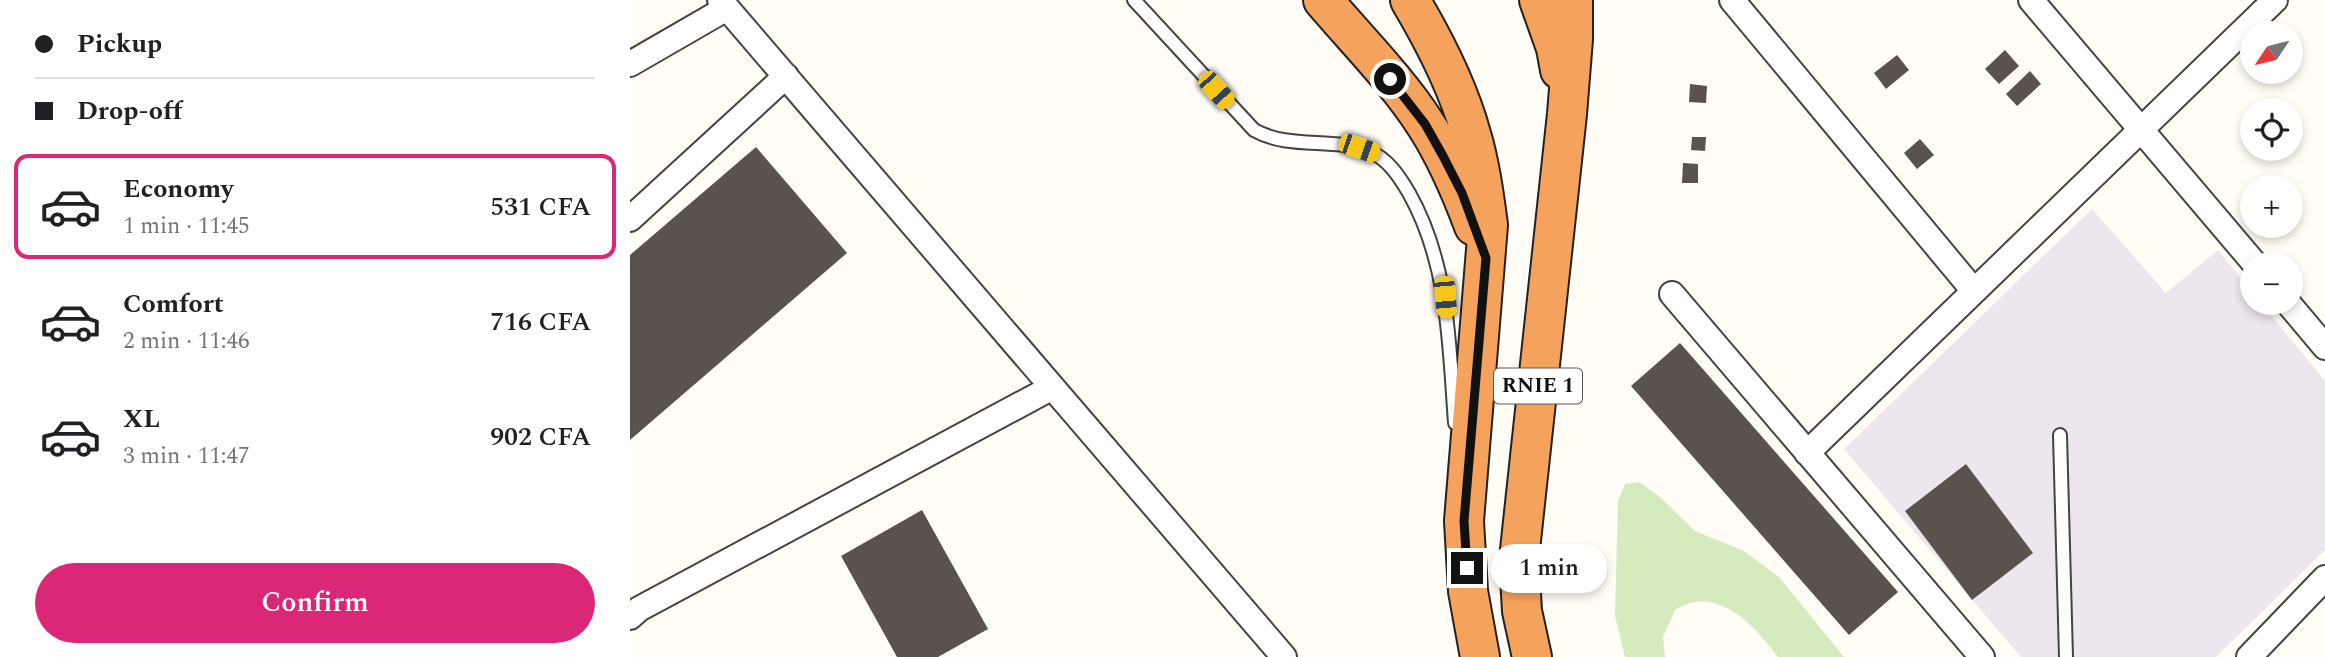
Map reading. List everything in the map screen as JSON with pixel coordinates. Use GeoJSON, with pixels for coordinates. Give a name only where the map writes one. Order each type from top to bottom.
{"type":"FeatureCollection","features":[{"type":"Feature","properties":{"kind":"highway","name":"RNIE 1"},"geometry":{"type":"LineString","coordinates":[[1322,0],[1425,124],[1462,193],[1486,258]]}},
{"type":"Feature","properties":{"kind":"highway","name":"RNIE 1"},"geometry":{"type":"LineString","coordinates":[[1410,0],[1452,81],[1471,133],[1482,178],[1488,225],[1464,521],[1468,591],[1480,657]]}},
{"type":"Feature","properties":{"kind":"highway","name":"RNIE 1"},"geometry":{"type":"LineString","coordinates":[[1539,0],[1556,48],[1567,114]]}},
{"type":"Feature","properties":{"kind":"highway","name":"RNIE 1"},"geometry":{"type":"LineString","coordinates":[[1532,657],[1522,611],[1519,559],[1567,114],[1573,40],[1573,0]]}},
{"type":"Feature","properties":{"kind":"street"},"geometry":{"type":"LineString","coordinates":[[1732,0],[1974,291]]}},
{"type":"Feature","properties":{"kind":"street"},"geometry":{"type":"LineString","coordinates":[[2031,0],[2245,252]]}},
{"type":"Feature","properties":{"kind":"street"},"geometry":{"type":"LineString","coordinates":[[1807,453],[2275,0]]}},
{"type":"Feature","properties":{"kind":"street"},"geometry":{"type":"LineString","coordinates":[[630,64],[724,4],[1284,657]]}},
{"type":"Feature","properties":{"kind":"street"},"geometry":{"type":"LineString","coordinates":[[630,219],[786,76]]}},
{"type":"Feature","properties":{"kind":"street"},"geometry":{"type":"LineString","coordinates":[[1672,294],[1982,657]]}},
{"type":"Feature","properties":{"kind":"street"},"geometry":{"type":"LineString","coordinates":[[2298,315],[2325,347]]}},
{"type":"Feature","properties":{"kind":"street"},"geometry":{"type":"LineString","coordinates":[[630,617],[639,609],[1051,388]]}},
{"type":"Feature","properties":{"kind":"street"},"geometry":{"type":"LineString","coordinates":[[2249,657],[2325,578]]}},
{"type":"Feature","properties":{"kind":"lane"},"geometry":{"type":"LineString","coordinates":[[1134,0],[1254,130],[1267,137],[1373,152],[1385,161],[1405,185],[1416,205],[1436,257],[1445,297],[1464,521]]}},
{"type":"Feature","properties":{"kind":"lane"},"geometry":{"type":"LineString","coordinates":[[2060,435],[2066,657]]}},
{"type":"Feature","properties":{"kind":"shaded area"},"geometry":{"type":"Polygon","coordinates":[[[2092,209],[2166,293],[2218,250],[2240,277],[2240,315],[2271,315],[2325,381],[2325,550],[2216,657],[2021,657],[1844,449],[2092,209]]]}},
{"type":"Feature","properties":{"kind":"green space"},"geometry":{"type":"Polygon","coordinates":[[[1639,482],[1659,496],[1695,531],[1744,551],[1779,577],[1844,657],[1778,657],[1746,621],[1720,605],[1706,602],[1691,603],[1675,610],[1663,637],[1665,657],[1625,657],[1615,616],[1618,501],[1625,484],[1639,482]]]}},
{"type":"Feature","properties":{"kind":"building"},"geometry":{"type":"Polygon","coordinates":[[[2005,50],[2019,66],[1999,84],[1985,69],[2005,50]]]}},
{"type":"Feature","properties":{"kind":"building"},"geometry":{"type":"Polygon","coordinates":[[[1897,55],[1909,70],[1886,89],[1874,73],[1897,55]]]}},
{"type":"Feature","properties":{"kind":"building"},"geometry":{"type":"Polygon","coordinates":[[[2030,71],[2041,84],[2017,106],[2006,94],[2030,71]]]}},
{"type":"Feature","properties":{"kind":"building"},"geometry":{"type":"Polygon","coordinates":[[[1690,84],[1707,86],[1706,103],[1689,102],[1690,84]]]}},
{"type":"Feature","properties":{"kind":"building"},"geometry":{"type":"Polygon","coordinates":[[[1692,137],[1706,137],[1705,151],[1691,150],[1692,137]]]}},
{"type":"Feature","properties":{"kind":"building"},"geometry":{"type":"Polygon","coordinates":[[[1920,139],[1934,155],[1917,169],[1904,153],[1920,139]]]}},
{"type":"Feature","properties":{"kind":"building"},"geometry":{"type":"Polygon","coordinates":[[[756,147],[847,253],[630,440],[630,255],[756,147]]]}},
{"type":"Feature","properties":{"kind":"building"},"geometry":{"type":"Polygon","coordinates":[[[1683,163],[1698,164],[1698,183],[1682,183],[1683,163]]]}},
{"type":"Feature","properties":{"kind":"building"},"geometry":{"type":"Polygon","coordinates":[[[1680,343],[1898,592],[1849,635],[1631,386],[1680,343]]]}},
{"type":"Feature","properties":{"kind":"building"},"geometry":{"type":"Polygon","coordinates":[[[1966,464],[2033,553],[1972,600],[1905,511],[1966,464]]]}},
{"type":"Feature","properties":{"kind":"building"},"geometry":{"type":"Polygon","coordinates":[[[922,510],[988,629],[938,657],[897,657],[841,556],[922,510]]]}},
{"type":"Feature","properties":{"kind":"route"},"geometry":{"type":"LineString","coordinates":[[1390,79],[1425,124],[1443,156],[1462,193],[1486,258],[1464,521],[1467,568]]}}]}
